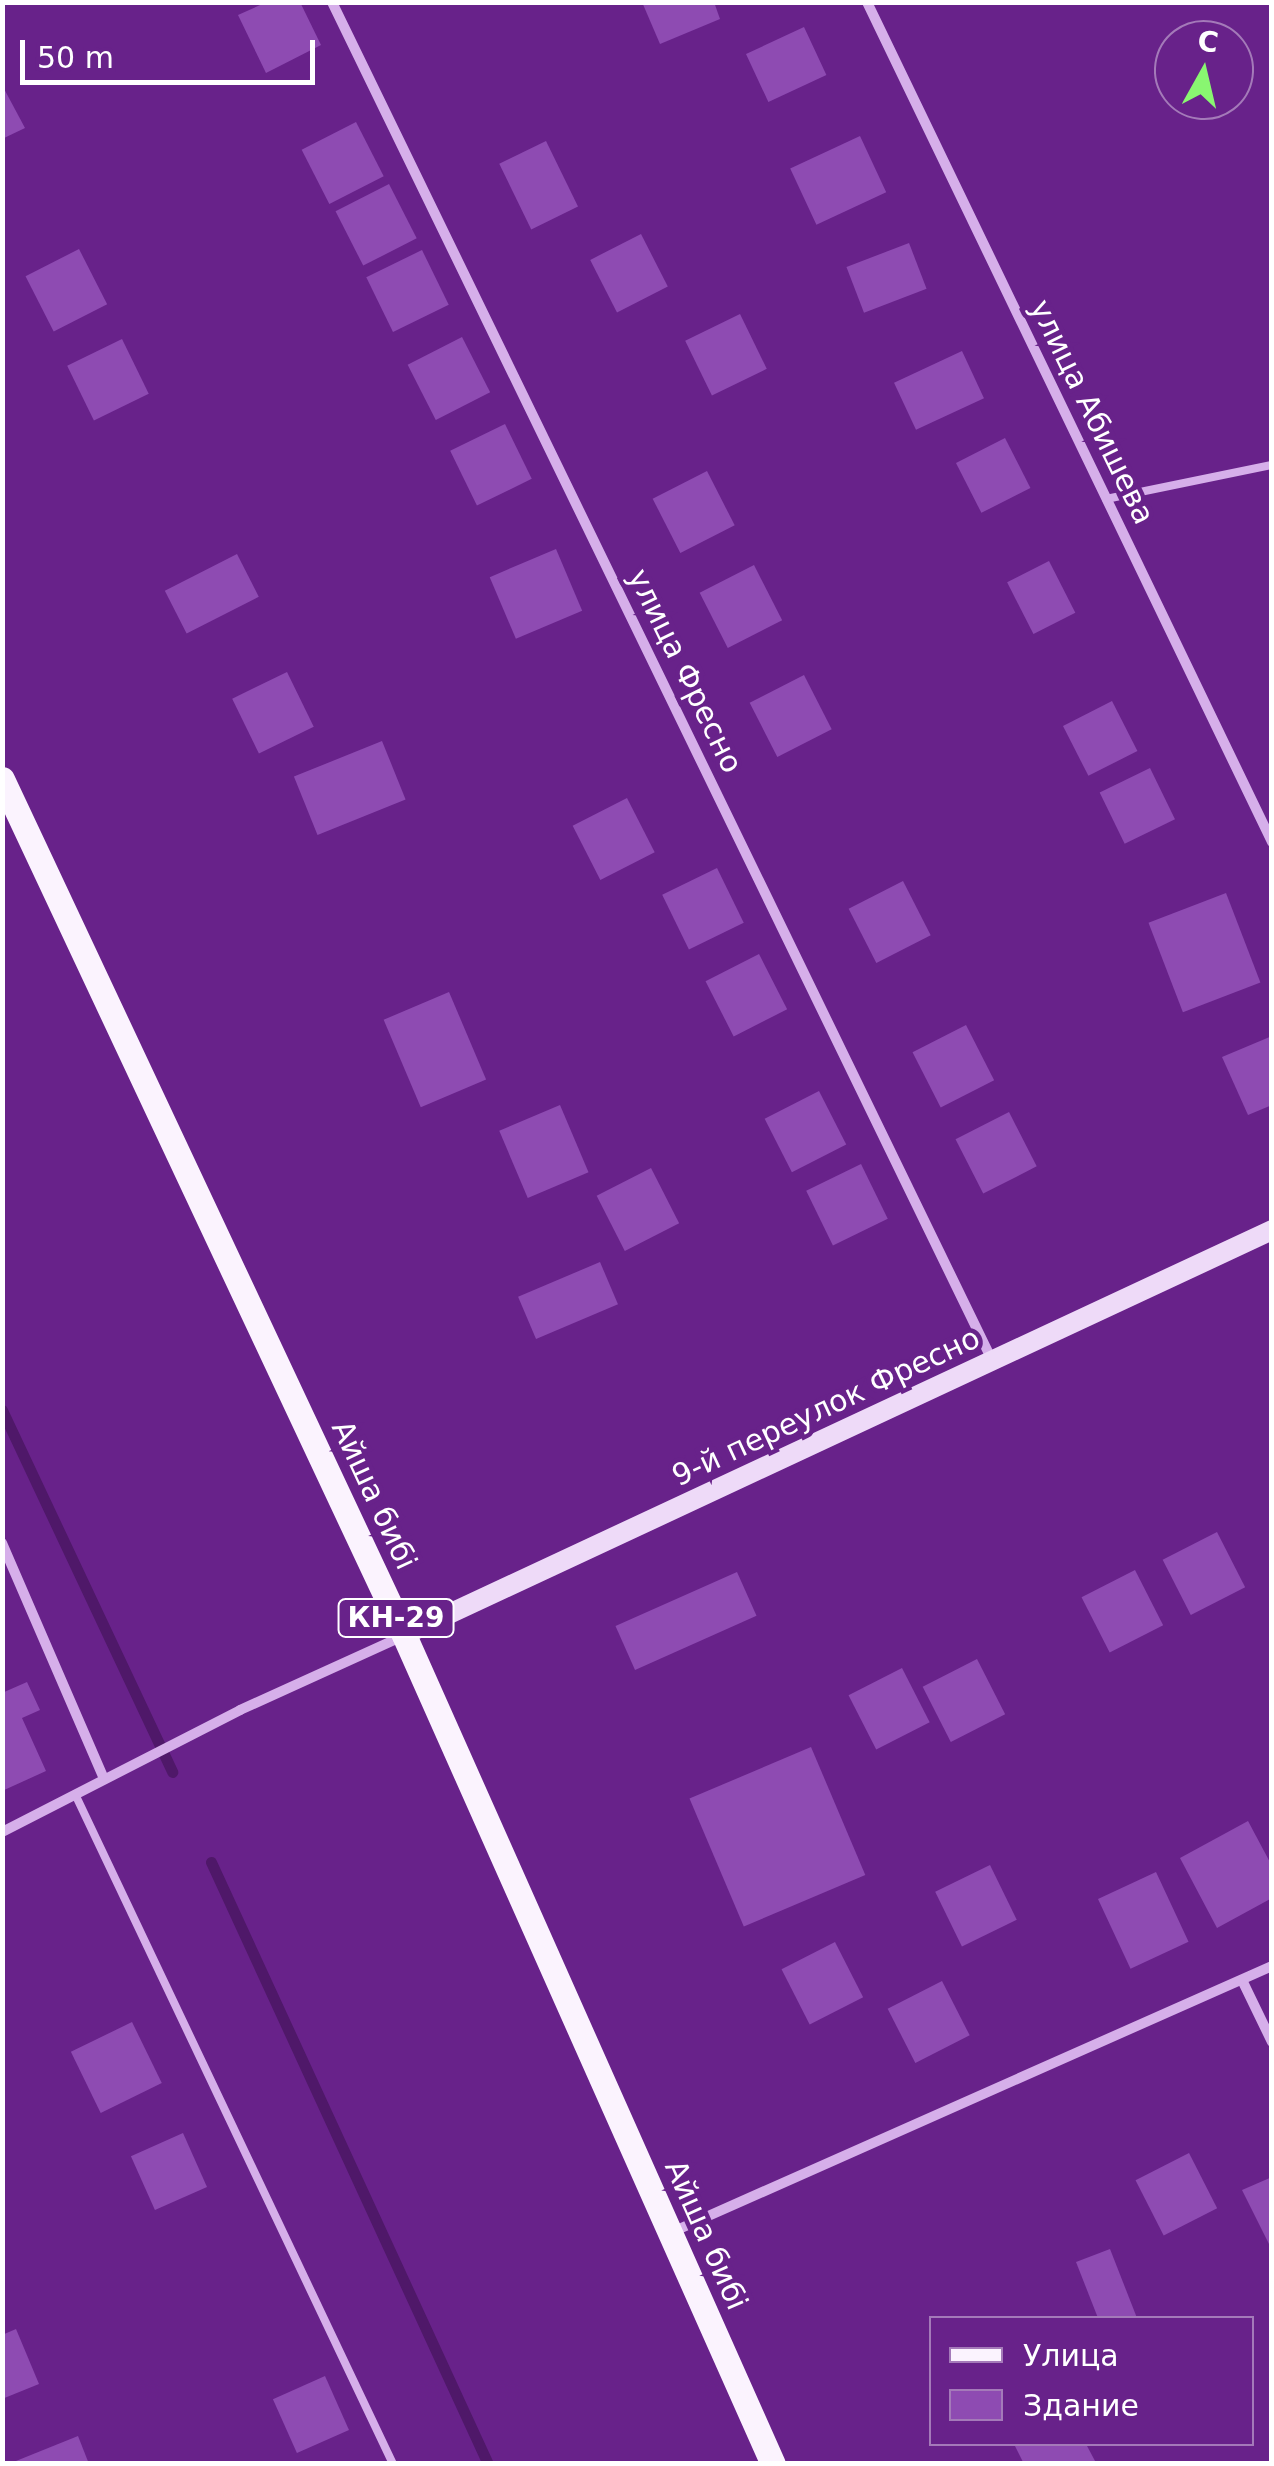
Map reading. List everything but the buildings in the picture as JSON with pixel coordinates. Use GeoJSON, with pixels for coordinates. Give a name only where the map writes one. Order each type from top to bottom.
{"type":"FeatureCollection","features":[{"type":"Feature","properties":{"kind":"main road","name":"Айша бибі"},"geometry":{"type":"LineString","coordinates":[[2,780],[404,1635],[773,2464]]}},
{"type":"Feature","properties":{"kind":"street","name":"улица Фресно"},"geometry":{"type":"LineString","coordinates":[[332,2],[992,1362]]}},
{"type":"Feature","properties":{"kind":"street","name":"улица Абишева"},"geometry":{"type":"LineString","coordinates":[[867,2],[1272,842]]}},
{"type":"Feature","properties":{"kind":"street","name":"9-й переулок Фресно"},"geometry":{"type":"LineString","coordinates":[[404,1635],[1272,1230]]}},
{"type":"Feature","properties":{"kind":"street"},"geometry":{"type":"LineString","coordinates":[[2,1543],[104,1779]]}},
{"type":"Feature","properties":{"kind":"street"},"geometry":{"type":"LineString","coordinates":[[2,1832],[240,1710],[404,1635]]}},
{"type":"Feature","properties":{"kind":"street"},"geometry":{"type":"LineString","coordinates":[[669,2234],[1272,1966]]}},
{"type":"Feature","properties":{"kind":"street"},"geometry":{"type":"LineString","coordinates":[[1242,1980],[1272,2042]]}},
{"type":"Feature","properties":{"kind":"lane"},"geometry":{"type":"LineString","coordinates":[[1106,499],[1272,466]]}},
{"type":"Feature","properties":{"kind":"lane"},"geometry":{"type":"LineString","coordinates":[[75,1794],[393,2464]]}},
{"type":"Feature","properties":{"kind":"waterway"},"geometry":{"type":"LineString","coordinates":[[2,1410],[172,1772]]}},
{"type":"Feature","properties":{"kind":"waterway"},"geometry":{"type":"LineString","coordinates":[[211,1862],[488,2464]]}}]}
